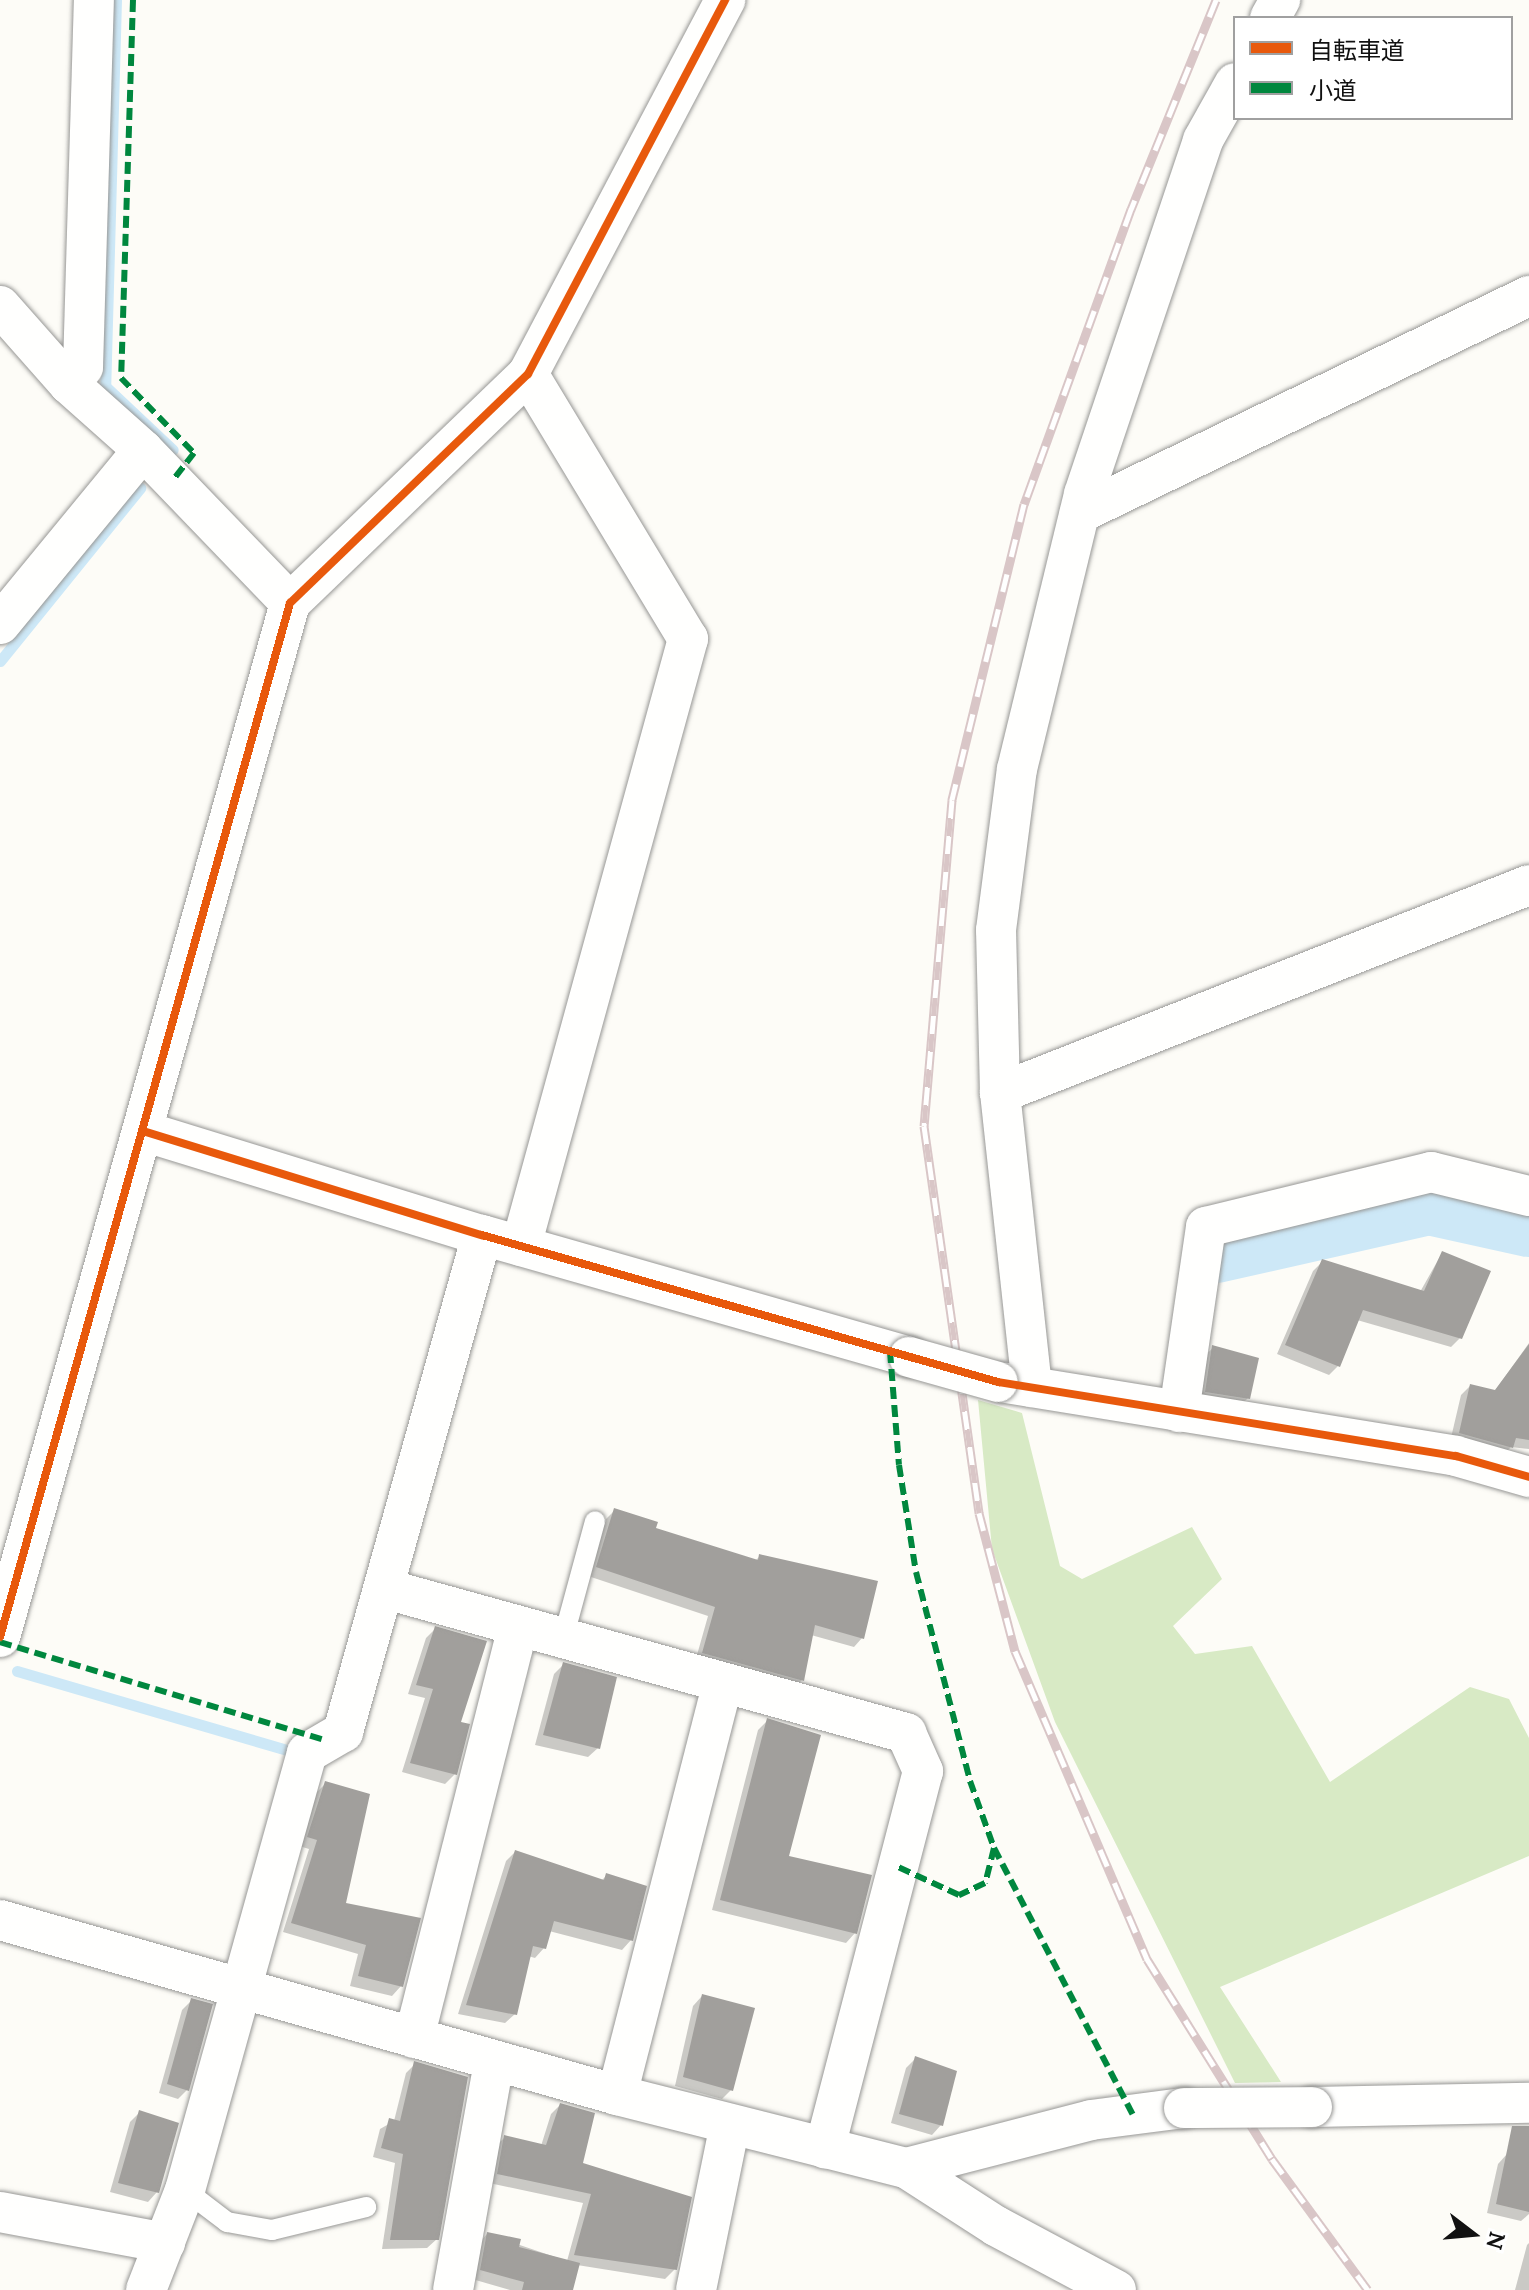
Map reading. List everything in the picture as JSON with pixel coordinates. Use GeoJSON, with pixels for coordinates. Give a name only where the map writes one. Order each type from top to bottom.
{"type":"FeatureCollection","features":[{"type":"Feature","properties":{"kind":"street"},"geometry":{"type":"LineString","coordinates":[[69,384],[83,367],[94,0]]}},
{"type":"Feature","properties":{"kind":"street"},"geometry":{"type":"LineString","coordinates":[[0,1637],[290,603],[528,374],[725,0]]}},
{"type":"Feature","properties":{"kind":"street"},"geometry":{"type":"LineString","coordinates":[[1015,1384],[1000,1093],[996,930],[1017,769],[1080,513],[1203,140],[1233,87]]}},
{"type":"Feature","properties":{"kind":"street"},"geometry":{"type":"LineString","coordinates":[[1080,513],[1529,296]]}},
{"type":"Feature","properties":{"kind":"street"},"geometry":{"type":"LineString","coordinates":[[2,313],[69,384],[143,450],[290,603]]}},
{"type":"Feature","properties":{"kind":"street"},"geometry":{"type":"LineString","coordinates":[[521,1246],[688,639],[528,374]]}},
{"type":"Feature","properties":{"kind":"street"},"geometry":{"type":"LineString","coordinates":[[0,624],[143,450]]}},
{"type":"Feature","properties":{"kind":"street"},"geometry":{"type":"LineString","coordinates":[[1000,1093],[1529,885]]}},
{"type":"Feature","properties":{"kind":"street"},"geometry":{"type":"LineString","coordinates":[[143,1131],[482,1235],[909,1357],[1015,1384],[1456,1456],[1529,1477]]}},
{"type":"Feature","properties":{"kind":"street"},"geometry":{"type":"LineString","coordinates":[[1179,1412],[1206,1227],[1431,1172],[1529,1196]]}},
{"type":"Feature","properties":{"kind":"street"},"geometry":{"type":"LineString","coordinates":[[146,2290],[185,2190],[307,1753],[343,1732],[386,1589],[482,1235]]}},
{"type":"Feature","properties":{"kind":"street"},"geometry":{"type":"LineString","coordinates":[[386,1589],[906,1733],[923,1771],[825,2148]]}},
{"type":"Feature","properties":{"kind":"street"},"geometry":{"type":"LineString","coordinates":[[414,2038],[518,1626]]}},
{"type":"Feature","properties":{"kind":"street"},"geometry":{"type":"LineString","coordinates":[[617,2095],[723,1683]]}},
{"type":"Feature","properties":{"kind":"street"},"geometry":{"type":"LineString","coordinates":[[0,1920],[617,2095],[906,2168],[1100,2287]]}},
{"type":"Feature","properties":{"kind":"street"},"geometry":{"type":"LineString","coordinates":[[453,2290],[494,2061]]}},
{"type":"Feature","properties":{"kind":"street"},"geometry":{"type":"LineString","coordinates":[[906,2168],[1091,2120],[1184,2108],[1529,2103]]}},
{"type":"Feature","properties":{"kind":"street"},"geometry":{"type":"LineString","coordinates":[[696,2290],[730,2124]]}},
{"type":"Feature","properties":{"kind":"street"},"geometry":{"type":"LineString","coordinates":[[0,2212],[165,2243]]}},
{"type":"Feature","properties":{"kind":"lane"},"geometry":{"type":"LineString","coordinates":[[563,1639],[595,1521]]}},
{"type":"Feature","properties":{"kind":"lane"},"geometry":{"type":"LineString","coordinates":[[185,2190],[227,2222],[272,2230],[366,2207]]}},
{"type":"Feature","properties":{"kind":"green space"},"geometry":{"type":"Polygon","coordinates":[[[978,1400],[1022,1413],[1060,1566],[1082,1579],[1192,1527],[1222,1579],[1173,1626],[1195,1654],[1252,1646],[1330,1782],[1470,1687],[1509,1699],[1529,1738],[1529,1856],[1220,1987],[1281,2082],[1235,2083],[1055,1722],[992,1549],[978,1400]]]}},
{"type":"Feature","properties":{"kind":"building"},"geometry":{"type":"Polygon","coordinates":[[[1442,1251],[1491,1271],[1462,1339],[1363,1310],[1340,1367],[1285,1345],[1322,1259],[1424,1291],[1442,1251]]]}},
{"type":"Feature","properties":{"kind":"building"},"geometry":{"type":"Polygon","coordinates":[[[1529,1344],[1529,1440],[1516,1438],[1513,1448],[1459,1433],[1470,1384],[1495,1390],[1529,1344]]]}},
{"type":"Feature","properties":{"kind":"building"},"geometry":{"type":"Polygon","coordinates":[[[1212,1345],[1259,1358],[1250,1399],[1205,1392],[1212,1345]]]}},
{"type":"Feature","properties":{"kind":"building"},"geometry":{"type":"Polygon","coordinates":[[[614,1508],[658,1522],[656,1528],[758,1560],[759,1554],[878,1581],[864,1639],[815,1625],[804,1681],[702,1653],[715,1607],[596,1567],[614,1508]]]}},
{"type":"Feature","properties":{"kind":"building"},"geometry":{"type":"Polygon","coordinates":[[[435,1626],[487,1641],[461,1722],[470,1724],[457,1775],[410,1763],[433,1689],[416,1685],[435,1626]]]}},
{"type":"Feature","properties":{"kind":"building"},"geometry":{"type":"Polygon","coordinates":[[[563,1662],[617,1677],[600,1749],[543,1735],[563,1662]]]}},
{"type":"Feature","properties":{"kind":"building"},"geometry":{"type":"Polygon","coordinates":[[[767,1718],[821,1735],[789,1856],[872,1875],[857,1934],[720,1900],[767,1718]]]}},
{"type":"Feature","properties":{"kind":"building"},"geometry":{"type":"Polygon","coordinates":[[[325,1781],[370,1794],[346,1903],[421,1918],[403,1987],[358,1976],[366,1945],[291,1923],[317,1840],[307,1837],[325,1781]]]}},
{"type":"Feature","properties":{"kind":"building"},"geometry":{"type":"Polygon","coordinates":[[[515,1850],[604,1880],[606,1873],[647,1886],[633,1941],[554,1921],[546,1949],[533,1946],[517,2015],[466,2005],[515,1850]]]}},
{"type":"Feature","properties":{"kind":"building"},"geometry":{"type":"Polygon","coordinates":[[[702,1994],[755,2008],[733,2091],[683,2077],[702,1994]]]}},
{"type":"Feature","properties":{"kind":"building"},"geometry":{"type":"Polygon","coordinates":[[[191,1998],[213,2004],[189,2091],[167,2084],[191,1998]]]}},
{"type":"Feature","properties":{"kind":"building"},"geometry":{"type":"Polygon","coordinates":[[[915,2056],[957,2071],[943,2126],[899,2114],[915,2056]]]}},
{"type":"Feature","properties":{"kind":"building"},"geometry":{"type":"Polygon","coordinates":[[[414,2061],[468,2077],[439,2240],[390,2240],[403,2154],[381,2148],[389,2118],[400,2121],[414,2061]]]}},
{"type":"Feature","properties":{"kind":"building"},"geometry":{"type":"Polygon","coordinates":[[[560,2103],[595,2113],[583,2163],[692,2197],[677,2270],[574,2255],[591,2194],[497,2174],[504,2135],[546,2145],[560,2103]]]}},
{"type":"Feature","properties":{"kind":"building"},"geometry":{"type":"Polygon","coordinates":[[[139,2110],[179,2123],[159,2193],[118,2183],[139,2110]]]}},
{"type":"Feature","properties":{"kind":"building"},"geometry":{"type":"Polygon","coordinates":[[[1512,2126],[1529,2126],[1529,2212],[1496,2204],[1512,2126]]]}},
{"type":"Feature","properties":{"kind":"building"},"geometry":{"type":"Polygon","coordinates":[[[487,2232],[521,2239],[519,2247],[580,2263],[573,2290],[522,2290],[524,2282],[480,2270],[487,2232]]]}},
{"type":"Feature","properties":{"kind":"waterway"},"geometry":{"type":"LineString","coordinates":[[116,0],[105,386],[173,450]]}},
{"type":"Feature","properties":{"kind":"waterway"},"geometry":{"type":"LineString","coordinates":[[0,661],[140,488]]}},
{"type":"Feature","properties":{"kind":"waterway"},"geometry":{"type":"LineString","coordinates":[[1216,1251],[1429,1203],[1529,1225]]}},
{"type":"Feature","properties":{"kind":"waterway"},"geometry":{"type":"LineString","coordinates":[[17,1671],[290,1751]]}},
{"type":"Feature","properties":{"kind":"railway"},"geometry":{"type":"LineString","coordinates":[[1216,0],[1131,209],[1024,504],[952,800],[924,1126],[979,1513],[1015,1651],[1147,1959],[1272,2159],[1368,2290]]}},
{"type":"Feature","properties":{"kind":"marked path"},"geometry":{"type":"LineString","coordinates":[[133,0],[121,378],[194,453],[173,480]]}},
{"type":"Feature","properties":{"kind":"marked path"},"geometry":{"type":"LineString","coordinates":[[890,1351],[899,1465],[916,1572],[970,1781],[994,1848],[985,1883],[959,1895],[898,1867]]}},
{"type":"Feature","properties":{"kind":"marked path"},"geometry":{"type":"LineString","coordinates":[[0,1642],[327,1741]]}},
{"type":"Feature","properties":{"kind":"marked path"},"geometry":{"type":"LineString","coordinates":[[994,1848],[1133,2115]]}},
{"type":"Feature","properties":{"kind":"cycle path"},"geometry":{"type":"LineString","coordinates":[[0,1637],[290,603],[528,374],[725,0]]}},
{"type":"Feature","properties":{"kind":"cycle path"},"geometry":{"type":"LineString","coordinates":[[143,1131],[482,1235],[998,1382],[1456,1456],[1529,1477]]}}]}
